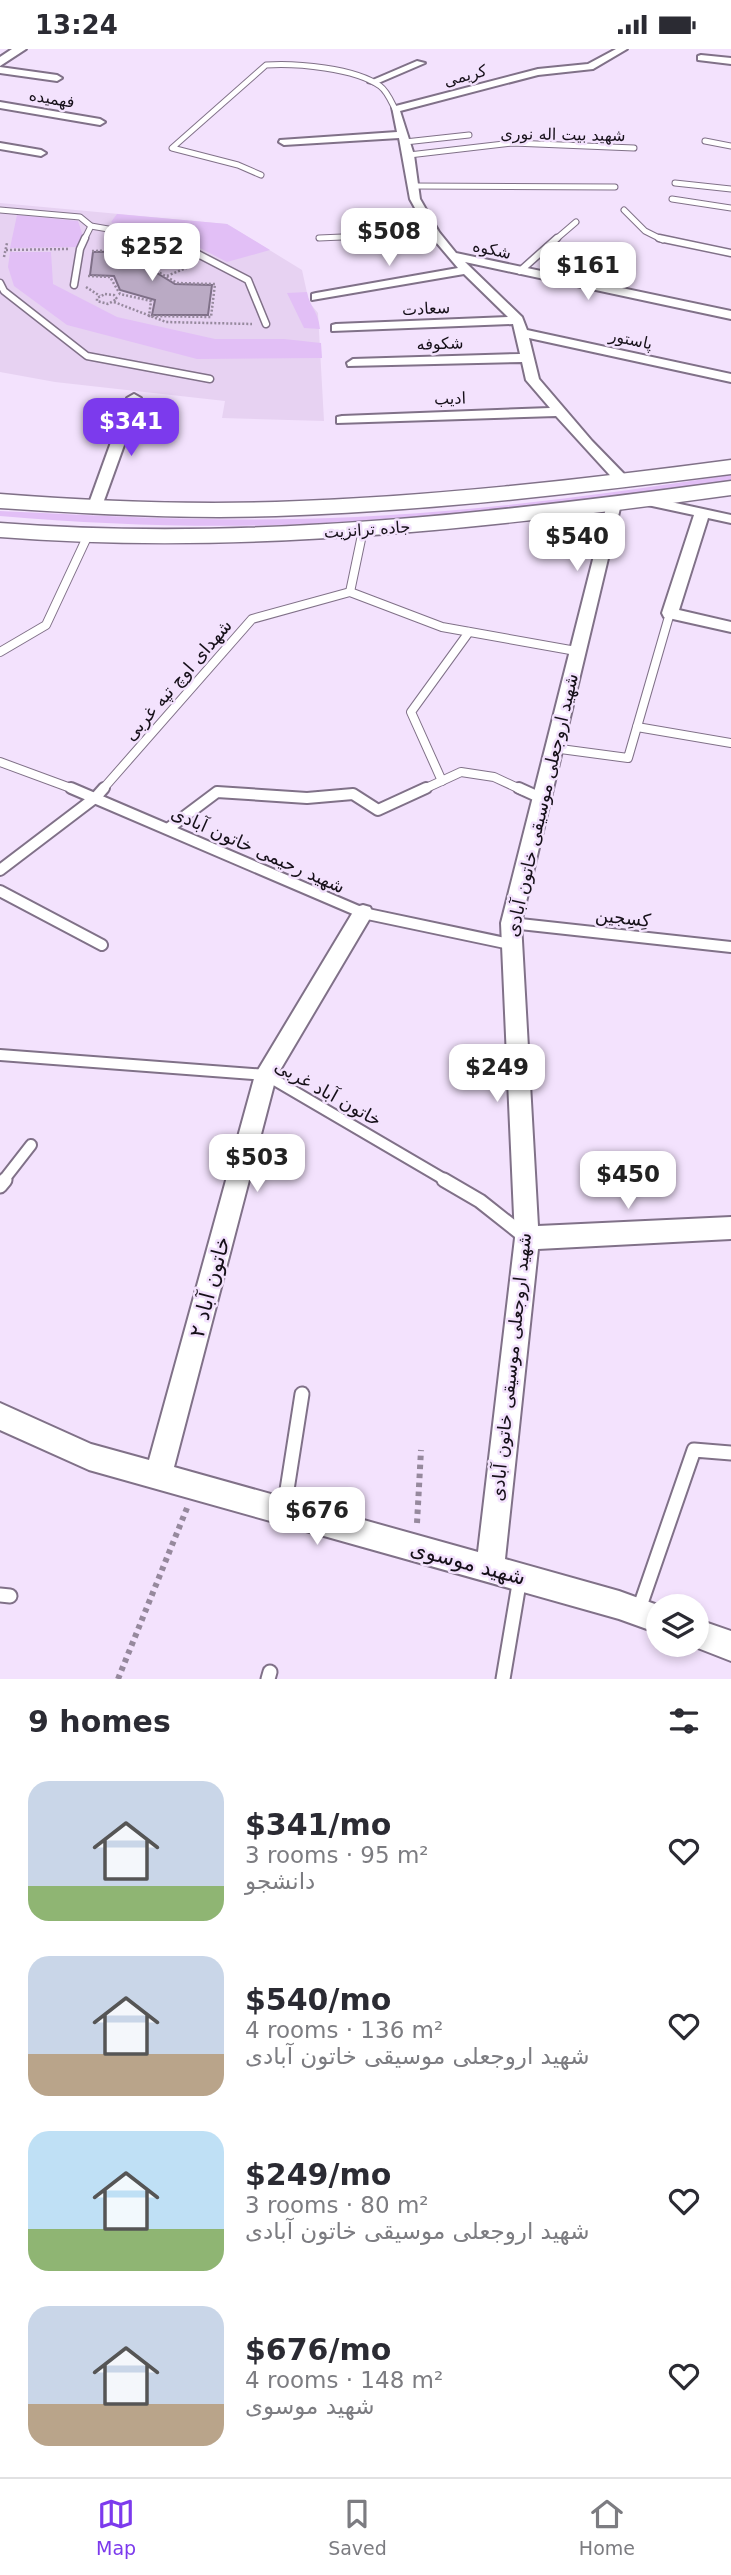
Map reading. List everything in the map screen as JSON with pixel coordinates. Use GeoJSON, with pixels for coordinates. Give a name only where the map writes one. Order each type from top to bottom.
{"type":"FeatureCollection","features":[{"type":"Feature","properties":{"kind":"main road","name":"جاده ترانزیت"},"geometry":{"type":"LineString","coordinates":[[0,501],[234,510],[388,504],[623,481],[731,467]]}},
{"type":"Feature","properties":{"kind":"main road","name":"جاده ترانزیت"},"geometry":{"type":"LineString","coordinates":[[0,530],[235,536],[363,530],[499,519],[731,488]]}},
{"type":"Feature","properties":{"kind":"street"},"geometry":{"type":"LineString","coordinates":[[0,62],[19,49]]}},
{"type":"Feature","properties":{"kind":"street","name":"کریمی"},"geometry":{"type":"LineString","coordinates":[[395,109],[538,72],[590,67],[622,49]]}},
{"type":"Feature","properties":{"kind":"street"},"geometry":{"type":"LineString","coordinates":[[701,58],[731,61]]}},
{"type":"Feature","properties":{"kind":"street"},"geometry":{"type":"LineString","coordinates":[[373,82],[420,63]]}},
{"type":"Feature","properties":{"kind":"street"},"geometry":{"type":"LineString","coordinates":[[0,70],[57,78]]}},
{"type":"Feature","properties":{"kind":"street","name":"فهمیده"},"geometry":{"type":"LineString","coordinates":[[0,105],[100,122]]}},
{"type":"Feature","properties":{"kind":"street"},"geometry":{"type":"LineString","coordinates":[[395,109],[409,155],[415,198],[434,233],[452,256],[518,320],[533,380],[623,481]]}},
{"type":"Feature","properties":{"kind":"street"},"geometry":{"type":"LineString","coordinates":[[284,142],[404,138]]}},
{"type":"Feature","properties":{"kind":"street"},"geometry":{"type":"LineString","coordinates":[[0,146],[41,153]]}},
{"type":"Feature","properties":{"kind":"street","name":"شکوه"},"geometry":{"type":"LineString","coordinates":[[452,256],[731,315]]}},
{"type":"Feature","properties":{"kind":"street"},"geometry":{"type":"LineString","coordinates":[[316,297],[467,270]]}},
{"type":"Feature","properties":{"kind":"street","name":"سعادت"},"geometry":{"type":"LineString","coordinates":[[336,328],[518,320]]}},
{"type":"Feature","properties":{"kind":"street","name":"پاستور"},"geometry":{"type":"LineString","coordinates":[[523,333],[731,379]]}},
{"type":"Feature","properties":{"kind":"street","name":"شکوفه"},"geometry":{"type":"LineString","coordinates":[[353,363],[529,358]]}},
{"type":"Feature","properties":{"kind":"street"},"geometry":{"type":"LineString","coordinates":[[95,506],[134,398]]}},
{"type":"Feature","properties":{"kind":"street","name":"ادیب"},"geometry":{"type":"LineString","coordinates":[[342,420],[560,412]]}},
{"type":"Feature","properties":{"kind":"street"},"geometry":{"type":"LineString","coordinates":[[643,500],[731,519]]}},
{"type":"Feature","properties":{"kind":"street","name":"شهید اروجعلی موسیقی خاتون آبادی"},"geometry":{"type":"LineString","coordinates":[[490,1570],[527,1238],[511,934],[576,651],[614,504]]}},
{"type":"Feature","properties":{"kind":"street"},"geometry":{"type":"LineString","coordinates":[[702,513],[670,613],[731,627]]}},
{"type":"Feature","properties":{"kind":"street","name":"خاتون آباد ۲"},"geometry":{"type":"LineString","coordinates":[[159,1478],[266,1075],[363,913]]}},
{"type":"Feature","properties":{"kind":"street"},"geometry":{"type":"LineString","coordinates":[[527,1238],[731,1228]]}},
{"type":"Feature","properties":{"kind":"street","name":"شهید موسوی"},"geometry":{"type":"LineString","coordinates":[[0,1416],[89,1457],[646,1615]]}},
{"type":"Feature","properties":{"kind":"street"},"geometry":{"type":"LineString","coordinates":[[709,1638],[731,1646]]}},
{"type":"Feature","properties":{"kind":"lane"},"geometry":{"type":"LineString","coordinates":[[261,175],[238,165],[173,148],[265,65],[282,63],[329,70],[373,82],[382,86],[395,109]]}},
{"type":"Feature","properties":{"kind":"lane"},"geometry":{"type":"LineString","coordinates":[[404,138],[469,135]]}},
{"type":"Feature","properties":{"kind":"lane"},"geometry":{"type":"LineString","coordinates":[[705,141],[731,146]]}},
{"type":"Feature","properties":{"kind":"lane","name":"شهید بیت اله نوری"},"geometry":{"type":"LineString","coordinates":[[409,155],[513,143],[634,148]]}},
{"type":"Feature","properties":{"kind":"lane"},"geometry":{"type":"LineString","coordinates":[[675,183],[731,189]]}},
{"type":"Feature","properties":{"kind":"lane"},"geometry":{"type":"LineString","coordinates":[[414,186],[615,187]]}},
{"type":"Feature","properties":{"kind":"lane"},"geometry":{"type":"LineString","coordinates":[[672,199],[731,208]]}},
{"type":"Feature","properties":{"kind":"lane"},"geometry":{"type":"LineString","coordinates":[[0,210],[80,217],[91,226],[166,237],[248,280],[266,324]]}},
{"type":"Feature","properties":{"kind":"lane"},"geometry":{"type":"LineString","coordinates":[[624,210],[645,231],[663,240],[731,253]]}},
{"type":"Feature","properties":{"kind":"lane"},"geometry":{"type":"LineString","coordinates":[[520,271],[576,222]]}},
{"type":"Feature","properties":{"kind":"lane"},"geometry":{"type":"LineString","coordinates":[[74,285],[80,249],[91,226]]}},
{"type":"Feature","properties":{"kind":"lane"},"geometry":{"type":"LineString","coordinates":[[319,238],[434,233]]}},
{"type":"Feature","properties":{"kind":"lane"},"geometry":{"type":"LineString","coordinates":[[0,283],[4,291],[87,356],[210,379]]}},
{"type":"Feature","properties":{"kind":"lane"},"geometry":{"type":"LineString","coordinates":[[363,530],[350,592],[442,627],[576,651]]}},
{"type":"Feature","properties":{"kind":"lane"},"geometry":{"type":"LineString","coordinates":[[0,652],[46,625],[89,533]]}},
{"type":"Feature","properties":{"kind":"lane","name":"شهدای اوچ تپه غربی"},"geometry":{"type":"LineString","coordinates":[[0,870],[96,797],[252,619],[350,592]]}},
{"type":"Feature","properties":{"kind":"lane"},"geometry":{"type":"LineString","coordinates":[[553,748],[628,758],[670,613]]}},
{"type":"Feature","properties":{"kind":"lane"},"geometry":{"type":"LineString","coordinates":[[442,781],[411,712],[469,632]]}},
{"type":"Feature","properties":{"kind":"lane"},"geometry":{"type":"LineString","coordinates":[[637,727],[731,743]]}},
{"type":"Feature","properties":{"kind":"lane","name":"شهید رحیمی خاتون آبادی"},"geometry":{"type":"LineString","coordinates":[[0,762],[96,797],[363,913],[511,934]]}},
{"type":"Feature","properties":{"kind":"lane"},"geometry":{"type":"LineString","coordinates":[[169,828],[217,792],[307,798],[353,794],[378,810],[461,772],[494,777],[541,798]]}},
{"type":"Feature","properties":{"kind":"lane"},"geometry":{"type":"LineString","coordinates":[[0,891],[102,945]]}},
{"type":"Feature","properties":{"kind":"lane","name":"کِسِجین"},"geometry":{"type":"LineString","coordinates":[[511,934],[731,947]]}},
{"type":"Feature","properties":{"kind":"lane","name":"خاتون آباد غربی"},"geometry":{"type":"LineString","coordinates":[[0,1055],[266,1075],[480,1201],[527,1238]]}},
{"type":"Feature","properties":{"kind":"lane"},"geometry":{"type":"LineString","coordinates":[[0,1186],[32,1145]]}},
{"type":"Feature","properties":{"kind":"lane"},"geometry":{"type":"LineString","coordinates":[[284,1513],[302,1394]]}},
{"type":"Feature","properties":{"kind":"lane"},"geometry":{"type":"LineString","coordinates":[[654,1594],[694,1450],[731,1453]]}},
{"type":"Feature","properties":{"kind":"lane"},"geometry":{"type":"LineString","coordinates":[[503,1679],[520,1578]]}},
{"type":"Feature","properties":{"kind":"path"},"geometry":{"type":"LineString","coordinates":[[4,257],[6,243]]}},
{"type":"Feature","properties":{"kind":"path"},"geometry":{"type":"LineString","coordinates":[[6,250],[74,249]]}},
{"type":"Feature","properties":{"kind":"path"},"geometry":{"type":"LineString","coordinates":[[89,251],[152,249],[155,269],[177,283],[215,284],[211,317],[149,316]]}},
{"type":"Feature","properties":{"kind":"path"},"geometry":{"type":"LineString","coordinates":[[166,276],[208,259]]}},
{"type":"Feature","properties":{"kind":"path"},"geometry":{"type":"LineString","coordinates":[[114,302],[118,295],[110,277],[85,276],[84,286],[100,296],[118,295],[151,301],[149,316]]}},
{"type":"Feature","properties":{"kind":"path"},"geometry":{"type":"LineString","coordinates":[[100,296],[96,299],[101,303],[114,302],[166,322],[266,324]]}},
{"type":"Feature","properties":{"kind":"path"},"geometry":{"type":"LineString","coordinates":[[415,1549],[421,1450]]}},
{"type":"Feature","properties":{"kind":"path"},"geometry":{"type":"LineString","coordinates":[[118,1679],[195,1488]]}},
{"type":"Feature","properties":{"kind":"shaded area"},"geometry":{"type":"Polygon","coordinates":[[[0,203],[227,224],[302,270],[309,302],[318,313],[324,421],[222,418],[225,401],[55,382],[0,372],[0,203]]]}},
{"type":"Feature","properties":{"kind":"shaded area"},"geometry":{"type":"Polygon","coordinates":[[[117,214],[227,224],[270,250],[227,262],[173,234],[119,226],[111,222],[117,214]]]}},
{"type":"Feature","properties":{"kind":"shaded area"},"geometry":{"type":"Polygon","coordinates":[[[17,215],[78,221],[83,236],[78,247],[10,248],[17,215]]]}},
{"type":"Feature","properties":{"kind":"shaded area"},"geometry":{"type":"Polygon","coordinates":[[[10,252],[51,252],[53,284],[117,317],[215,339],[284,339],[321,343],[322,358],[197,359],[67,325],[14,286],[8,267],[10,252]]]}},
{"type":"Feature","properties":{"kind":"shaded area"},"geometry":{"type":"Polygon","coordinates":[[[307,292],[320,329],[304,328],[287,293],[307,292]]]}},
{"type":"Feature","properties":{"kind":"shaded area"},"geometry":{"type":"Polygon","coordinates":[[[731,475],[731,481],[570,503],[449,516],[358,522],[256,526],[153,525],[0,516],[0,511],[222,519],[356,517],[544,501],[731,475]]]}},
{"type":"Feature","properties":{"kind":"building"},"geometry":{"type":"Polygon","coordinates":[[[149,251],[152,270],[175,284],[212,285],[208,315],[152,315],[155,300],[120,290],[114,276],[90,275],[93,252],[149,251]]]}}]}
